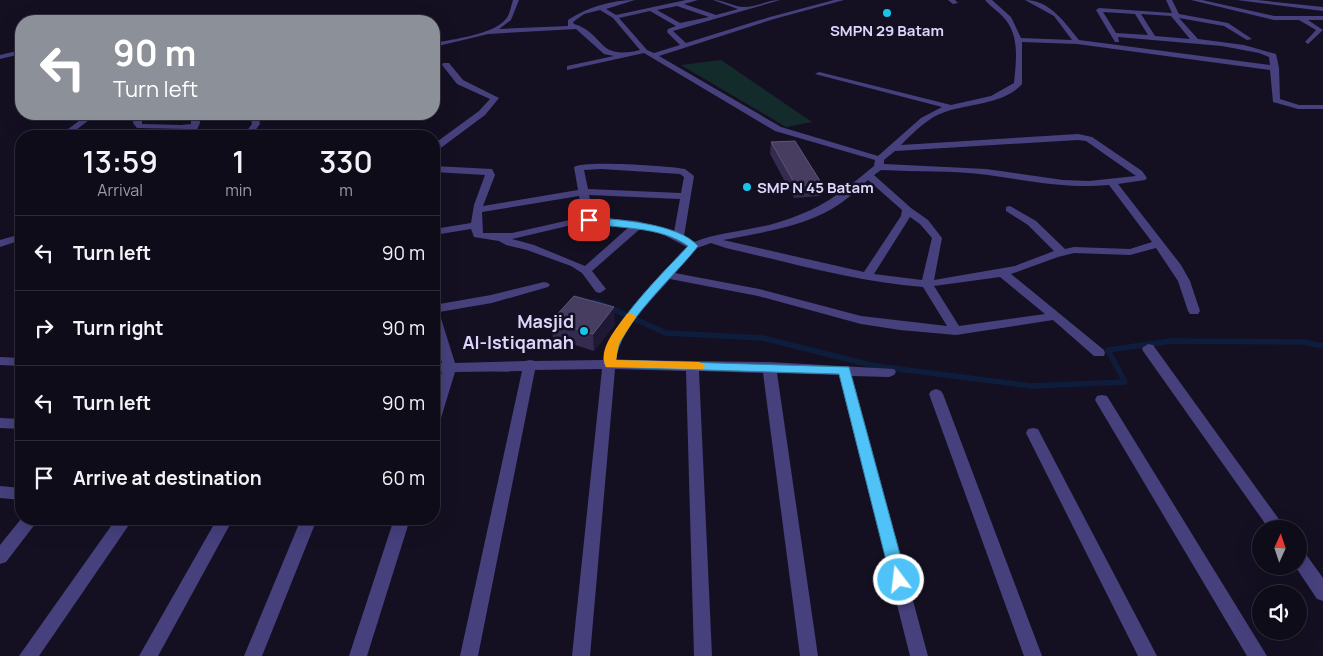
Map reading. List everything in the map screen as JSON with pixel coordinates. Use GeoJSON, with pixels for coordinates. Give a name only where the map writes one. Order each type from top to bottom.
{"type":"FeatureCollection","features":[{"type":"Feature","properties":{"kind":"street"},"geometry":{"type":"LineString","coordinates":[[487,32],[506,23],[516,0]]}},
{"type":"Feature","properties":{"kind":"street"},"geometry":{"type":"LineString","coordinates":[[624,56],[602,50],[578,27],[571,25],[570,21],[582,13],[632,0]]}},
{"type":"Feature","properties":{"kind":"street"},"geometry":{"type":"LineString","coordinates":[[615,18],[695,0]]}},
{"type":"Feature","properties":{"kind":"street"},"geometry":{"type":"LineString","coordinates":[[716,0],[772,18]]}},
{"type":"Feature","properties":{"kind":"street"},"geometry":{"type":"LineString","coordinates":[[685,46],[670,31],[764,1],[777,0]]}},
{"type":"Feature","properties":{"kind":"street"},"geometry":{"type":"LineString","coordinates":[[653,56],[772,18],[841,0]]}},
{"type":"Feature","properties":{"kind":"street"},"geometry":{"type":"LineString","coordinates":[[581,656],[610,352],[613,343],[630,317],[693,246],[711,239],[777,226],[813,214],[837,201],[868,175],[924,119],[950,107],[999,95],[1015,88],[1018,84],[1020,40],[1007,17],[988,0]]}},
{"type":"Feature","properties":{"kind":"street"},"geometry":{"type":"LineString","coordinates":[[1028,0],[1056,15],[1077,42]]}},
{"type":"Feature","properties":{"kind":"street"},"geometry":{"type":"LineString","coordinates":[[1169,0],[1176,16],[1197,42]]}},
{"type":"Feature","properties":{"kind":"street"},"geometry":{"type":"LineString","coordinates":[[1194,0],[1274,18],[1323,18]]}},
{"type":"Feature","properties":{"kind":"street"},"geometry":{"type":"LineString","coordinates":[[1240,0],[1323,10]]}},
{"type":"Feature","properties":{"kind":"street"},"geometry":{"type":"LineString","coordinates":[[678,4],[715,17]]}},
{"type":"Feature","properties":{"kind":"street"},"geometry":{"type":"LineString","coordinates":[[600,8],[615,18],[645,51],[778,129],[879,163],[986,172],[1038,181],[1064,183],[1142,178],[1139,173],[1084,138],[894,148]]}},
{"type":"Feature","properties":{"kind":"street"},"geometry":{"type":"LineString","coordinates":[[652,10],[679,25],[686,25]]}},
{"type":"Feature","properties":{"kind":"street"},"geometry":{"type":"LineString","coordinates":[[1120,47],[1099,10],[1176,16],[1230,26],[1236,32],[1249,39]]}},
{"type":"Feature","properties":{"kind":"street"},"geometry":{"type":"LineString","coordinates":[[1137,12],[1153,38]]}},
{"type":"Feature","properties":{"kind":"street"},"geometry":{"type":"LineString","coordinates":[[1302,19],[1320,30],[1308,42]]}},
{"type":"Feature","properties":{"kind":"street"},"geometry":{"type":"LineString","coordinates":[[440,44],[487,32],[578,27]]}},
{"type":"Feature","properties":{"kind":"street"},"geometry":{"type":"LineString","coordinates":[[1114,35],[1197,42],[1244,48],[1269,54],[1273,56],[1276,100],[1298,107],[1323,108]]}},
{"type":"Feature","properties":{"kind":"street"},"geometry":{"type":"LineString","coordinates":[[1020,40],[1077,42],[1274,68]]}},
{"type":"Feature","properties":{"kind":"street"},"geometry":{"type":"LineString","coordinates":[[570,68],[645,51]]}},
{"type":"Feature","properties":{"kind":"street"},"geometry":{"type":"LineString","coordinates":[[0,57],[15,53]]}},
{"type":"Feature","properties":{"kind":"street"},"geometry":{"type":"LineString","coordinates":[[440,143],[488,109],[495,98],[460,82],[446,65]]}},
{"type":"Feature","properties":{"kind":"street"},"geometry":{"type":"LineString","coordinates":[[819,74],[950,107]]}},
{"type":"Feature","properties":{"kind":"street"},"geometry":{"type":"LineString","coordinates":[[71,130],[85,120]]}},
{"type":"Feature","properties":{"kind":"street"},"geometry":{"type":"LineString","coordinates":[[137,120],[137,124],[140,126],[181,128],[194,126]]}},
{"type":"Feature","properties":{"kind":"street"},"geometry":{"type":"LineString","coordinates":[[192,130],[194,120]]}},
{"type":"Feature","properties":{"kind":"street"},"geometry":{"type":"LineString","coordinates":[[589,220],[579,167],[601,166],[686,172],[689,176],[687,196],[679,236]]}},
{"type":"Feature","properties":{"kind":"street"},"geometry":{"type":"LineString","coordinates":[[440,169],[488,172],[490,175],[478,210],[476,225],[478,235],[482,237],[500,237],[589,220],[638,226],[679,236],[693,246]]}},
{"type":"Feature","properties":{"kind":"street"},"geometry":{"type":"LineString","coordinates":[[868,175],[901,203],[906,210],[924,222],[937,238],[927,284],[956,331]]}},
{"type":"Feature","properties":{"kind":"street"},"geometry":{"type":"LineString","coordinates":[[1111,181],[1159,244],[1184,281],[1194,311]]}},
{"type":"Feature","properties":{"kind":"street"},"geometry":{"type":"LineString","coordinates":[[478,210],[584,192],[687,196]]}},
{"type":"Feature","properties":{"kind":"street"},"geometry":{"type":"LineString","coordinates":[[1010,209],[1032,223],[1062,252]]}},
{"type":"Feature","properties":{"kind":"street"},"geometry":{"type":"LineString","coordinates":[[867,276],[906,216],[906,210]]}},
{"type":"Feature","properties":{"kind":"street"},"geometry":{"type":"LineString","coordinates":[[440,231],[476,225]]}},
{"type":"Feature","properties":{"kind":"street"},"geometry":{"type":"LineString","coordinates":[[586,270],[638,226]]}},
{"type":"Feature","properties":{"kind":"street"},"geometry":{"type":"LineString","coordinates":[[500,237],[510,243],[539,251],[586,270],[600,289]]}},
{"type":"Feature","properties":{"kind":"street"},"geometry":{"type":"LineString","coordinates":[[0,244],[15,239]]}},
{"type":"Feature","properties":{"kind":"street"},"geometry":{"type":"LineString","coordinates":[[711,239],[726,246],[867,276],[900,282],[927,284],[1019,269],[1062,252],[1074,250],[1130,252],[1159,244]]}},
{"type":"Feature","properties":{"kind":"street"},"geometry":{"type":"LineString","coordinates":[[1002,273],[1099,353]]}},
{"type":"Feature","properties":{"kind":"street"},"geometry":{"type":"LineString","coordinates":[[666,275],[759,293],[861,320],[956,331],[1055,316]]}},
{"type":"Feature","properties":{"kind":"street"},"geometry":{"type":"LineString","coordinates":[[440,308],[492,299],[544,285]]}},
{"type":"Feature","properties":{"kind":"street"},"geometry":{"type":"LineString","coordinates":[[440,334],[450,368],[440,399]]}},
{"type":"Feature","properties":{"kind":"street"},"geometry":{"type":"LineString","coordinates":[[1148,348],[1272,520]]}},
{"type":"Feature","properties":{"kind":"street"},"geometry":{"type":"LineString","coordinates":[[0,361],[15,362]]}},
{"type":"Feature","properties":{"kind":"street"},"geometry":{"type":"LineString","coordinates":[[470,656],[530,364]]}},
{"type":"Feature","properties":{"kind":"street"},"geometry":{"type":"LineString","coordinates":[[440,368],[530,364],[610,364],[889,372]]}},
{"type":"Feature","properties":{"kind":"street"},"geometry":{"type":"LineString","coordinates":[[692,366],[703,656]]}},
{"type":"Feature","properties":{"kind":"street"},"geometry":{"type":"LineString","coordinates":[[769,368],[809,656]]}},
{"type":"Feature","properties":{"kind":"street"},"geometry":{"type":"LineString","coordinates":[[844,370],[919,656]]}},
{"type":"Feature","properties":{"kind":"street"},"geometry":{"type":"LineString","coordinates":[[936,394],[1033,656]]}},
{"type":"Feature","properties":{"kind":"street"},"geometry":{"type":"LineString","coordinates":[[1102,400],[1258,656]]}},
{"type":"Feature","properties":{"kind":"street"},"geometry":{"type":"LineString","coordinates":[[0,423],[15,424]]}},
{"type":"Feature","properties":{"kind":"street"},"geometry":{"type":"LineString","coordinates":[[1033,433],[1148,656]]}},
{"type":"Feature","properties":{"kind":"street"},"geometry":{"type":"LineString","coordinates":[[0,492],[15,493]]}},
{"type":"Feature","properties":{"kind":"street"},"geometry":{"type":"LineString","coordinates":[[0,557],[26,525]]}},
{"type":"Feature","properties":{"kind":"street"},"geometry":{"type":"LineString","coordinates":[[28,656],[121,525]]}},
{"type":"Feature","properties":{"kind":"street"},"geometry":{"type":"LineString","coordinates":[[148,656],[222,525]]}},
{"type":"Feature","properties":{"kind":"street"},"geometry":{"type":"LineString","coordinates":[[253,656],[307,525]]}},
{"type":"Feature","properties":{"kind":"street"},"geometry":{"type":"LineString","coordinates":[[358,656],[400,525]]}},
{"type":"Feature","properties":{"kind":"street"},"geometry":{"type":"LineString","coordinates":[[1308,571],[1323,593]]}},
{"type":"Feature","properties":{"kind":"green space"},"geometry":{"type":"Polygon","coordinates":[[[721,60],[812,122],[786,127],[681,65],[721,60]]]}},
{"type":"Feature","properties":{"kind":"building"},"geometry":{"type":"Polygon","coordinates":[[[795,141],[822,184],[796,186],[771,142],[795,141]]]}},
{"type":"Feature","properties":{"kind":"building"},"geometry":{"type":"Polygon","coordinates":[[[574,296],[614,307],[593,334],[551,321],[574,296]]]}},
{"type":"Feature","properties":{"kind":"waterway"},"geometry":{"type":"LineString","coordinates":[[594,301],[600,304]]}},
{"type":"Feature","properties":{"kind":"waterway"},"geometry":{"type":"LineString","coordinates":[[597,302],[666,333],[763,338],[875,366],[1032,386],[1125,382],[1108,350],[1171,341],[1304,342],[1323,346]]}},
{"type":"Feature","properties":{"kind":"slow traffic"},"geometry":{"type":"LineString","coordinates":[[631,317],[613,343],[610,352],[610,364],[699,367]]}},
{"type":"Feature","properties":{"kind":"place","name":"SMPN 29 Batam"},"geometry":{"type":"Point","coordinates":[887,13]}},
{"type":"Feature","properties":{"kind":"place","name":"SMP N 45 Batam"},"geometry":{"type":"Point","coordinates":[747,187]}},
{"type":"Feature","properties":{"kind":"place","name":"Masjid Al-Istiqamah"},"geometry":{"type":"Point","coordinates":[584,331]}},
{"type":"Feature","properties":{"kind":"route"},"geometry":{"type":"LineString","coordinates":[[589,220],[621,223],[660,231],[679,236],[693,246],[638,307],[619,332],[610,352],[610,364],[844,370],[899,580]]}}]}
